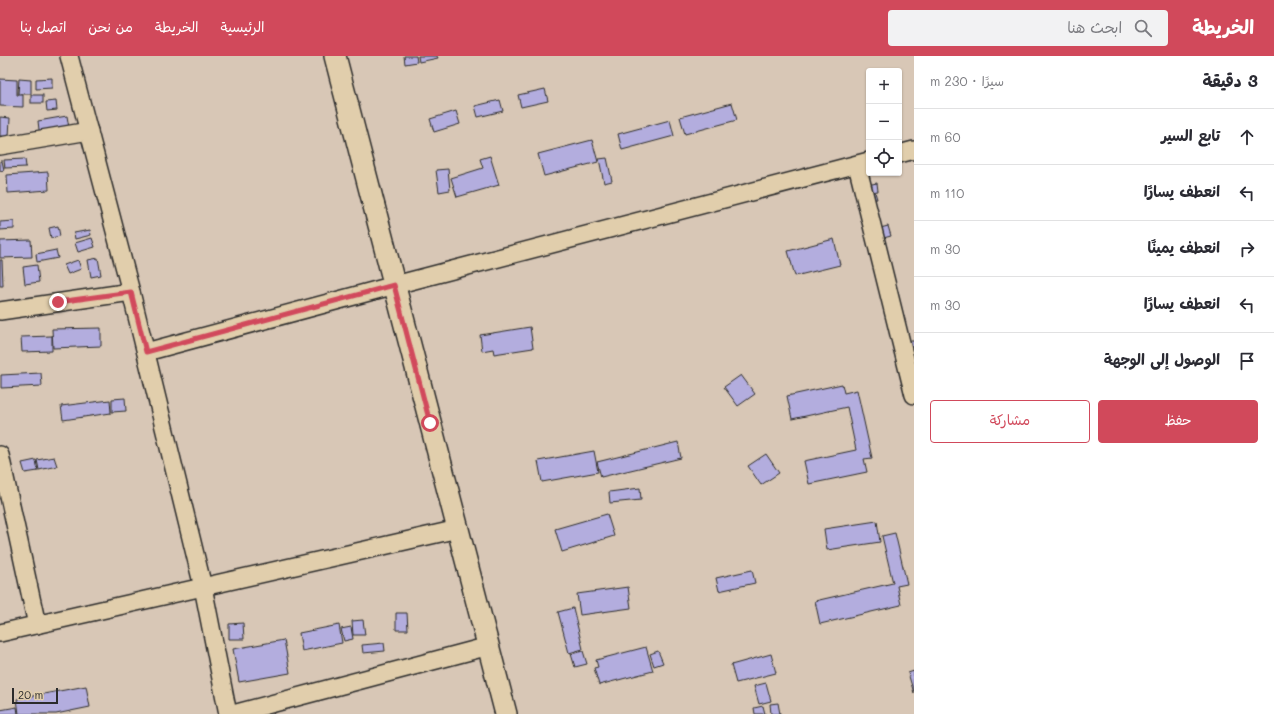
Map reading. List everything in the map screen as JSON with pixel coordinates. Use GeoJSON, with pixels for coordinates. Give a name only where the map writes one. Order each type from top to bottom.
{"type":"FeatureCollection","features":[{"type":"Feature","properties":{"kind":"street"},"geometry":{"type":"LineString","coordinates":[[69,56],[131,292],[203,587],[228,714]]}},
{"type":"Feature","properties":{"kind":"street"},"geometry":{"type":"LineString","coordinates":[[335,56],[506,714]]}},
{"type":"Feature","properties":{"kind":"street"},"geometry":{"type":"LineString","coordinates":[[0,146],[89,131]]}},
{"type":"Feature","properties":{"kind":"street"},"geometry":{"type":"LineString","coordinates":[[902,153],[914,150]]}},
{"type":"Feature","properties":{"kind":"street"},"geometry":{"type":"LineString","coordinates":[[146,352],[394,285],[863,163],[914,395]]}},
{"type":"Feature","properties":{"kind":"street"},"geometry":{"type":"LineString","coordinates":[[0,311],[131,292]]}},
{"type":"Feature","properties":{"kind":"street"},"geometry":{"type":"LineString","coordinates":[[0,455],[2,478],[37,625]]}},
{"type":"Feature","properties":{"kind":"street"},"geometry":{"type":"LineString","coordinates":[[0,633],[458,530]]}},
{"type":"Feature","properties":{"kind":"street"},"geometry":{"type":"LineString","coordinates":[[233,714],[489,646]]}},
{"type":"Feature","properties":{"kind":"building"},"geometry":{"type":"Polygon","coordinates":[[[404,56],[416,56],[417,62],[405,64],[404,56]]]}},
{"type":"Feature","properties":{"kind":"building"},"geometry":{"type":"Polygon","coordinates":[[[418,56],[437,56],[438,58],[419,62],[418,56]]]}},
{"type":"Feature","properties":{"kind":"building"},"geometry":{"type":"Polygon","coordinates":[[[52,78],[52,88],[36,89],[36,79],[52,78]]]}},
{"type":"Feature","properties":{"kind":"building"},"geometry":{"type":"Polygon","coordinates":[[[0,79],[17,80],[17,95],[23,95],[23,107],[0,106],[0,79]]]}},
{"type":"Feature","properties":{"kind":"building"},"geometry":{"type":"Polygon","coordinates":[[[19,79],[31,80],[31,94],[18,94],[19,79]]]}},
{"type":"Feature","properties":{"kind":"building"},"geometry":{"type":"Polygon","coordinates":[[[545,89],[548,101],[521,107],[518,95],[545,89]]]}},
{"type":"Feature","properties":{"kind":"building"},"geometry":{"type":"Polygon","coordinates":[[[31,95],[43,95],[43,103],[31,103],[31,95]]]}},
{"type":"Feature","properties":{"kind":"building"},"geometry":{"type":"Polygon","coordinates":[[[500,100],[503,111],[478,117],[475,106],[500,100]]]}},
{"type":"Feature","properties":{"kind":"building"},"geometry":{"type":"Polygon","coordinates":[[[56,101],[57,110],[47,111],[46,102],[56,101]]]}},
{"type":"Feature","properties":{"kind":"building"},"geometry":{"type":"Polygon","coordinates":[[[732,103],[737,120],[685,134],[680,117],[732,103]]]}},
{"type":"Feature","properties":{"kind":"building"},"geometry":{"type":"Polygon","coordinates":[[[456,111],[460,124],[434,132],[430,119],[456,111]]]}},
{"type":"Feature","properties":{"kind":"building"},"geometry":{"type":"Polygon","coordinates":[[[67,116],[70,134],[40,138],[38,121],[67,116]]]}},
{"type":"Feature","properties":{"kind":"building"},"geometry":{"type":"Polygon","coordinates":[[[0,117],[10,118],[9,137],[0,136],[0,117]]]}},
{"type":"Feature","properties":{"kind":"building"},"geometry":{"type":"Polygon","coordinates":[[[670,120],[674,136],[622,150],[618,134],[670,120]]]}},
{"type":"Feature","properties":{"kind":"building"},"geometry":{"type":"Polygon","coordinates":[[[592,140],[598,162],[544,176],[538,154],[592,140]]]}},
{"type":"Feature","properties":{"kind":"building"},"geometry":{"type":"Polygon","coordinates":[[[490,156],[499,185],[457,197],[451,178],[483,168],[480,159],[490,156]]]}},
{"type":"Feature","properties":{"kind":"building"},"geometry":{"type":"Polygon","coordinates":[[[607,158],[612,181],[604,183],[599,159],[607,158]]]}},
{"type":"Feature","properties":{"kind":"building"},"geometry":{"type":"Polygon","coordinates":[[[25,159],[26,167],[5,168],[4,160],[25,159]]]}},
{"type":"Feature","properties":{"kind":"building"},"geometry":{"type":"Polygon","coordinates":[[[0,161],[2,161],[4,170],[0,171],[0,161]]]}},
{"type":"Feature","properties":{"kind":"building"},"geometry":{"type":"Polygon","coordinates":[[[448,169],[450,190],[439,192],[436,170],[448,169]]]}},
{"type":"Feature","properties":{"kind":"building"},"geometry":{"type":"Polygon","coordinates":[[[48,172],[49,190],[8,193],[7,175],[48,172]]]}},
{"type":"Feature","properties":{"kind":"building"},"geometry":{"type":"Polygon","coordinates":[[[877,183],[878,191],[863,193],[862,186],[877,183]]]}},
{"type":"Feature","properties":{"kind":"building"},"geometry":{"type":"Polygon","coordinates":[[[875,192],[877,199],[866,201],[865,195],[875,192]]]}},
{"type":"Feature","properties":{"kind":"building"},"geometry":{"type":"Polygon","coordinates":[[[14,221],[14,229],[0,230],[0,222],[14,221]]]}},
{"type":"Feature","properties":{"kind":"building"},"geometry":{"type":"Polygon","coordinates":[[[58,226],[60,236],[51,238],[49,228],[58,226]]]}},
{"type":"Feature","properties":{"kind":"building"},"geometry":{"type":"Polygon","coordinates":[[[888,226],[891,236],[876,240],[873,230],[888,226]]]}},
{"type":"Feature","properties":{"kind":"building"},"geometry":{"type":"Polygon","coordinates":[[[90,230],[91,235],[75,239],[74,233],[90,230]]]}},
{"type":"Feature","properties":{"kind":"building"},"geometry":{"type":"Polygon","coordinates":[[[92,238],[95,247],[78,252],[75,243],[92,238]]]}},
{"type":"Feature","properties":{"kind":"building"},"geometry":{"type":"Polygon","coordinates":[[[834,239],[840,265],[795,276],[788,251],[834,239]]]}},
{"type":"Feature","properties":{"kind":"building"},"geometry":{"type":"Polygon","coordinates":[[[31,240],[32,257],[0,258],[0,241],[31,240]]]}},
{"type":"Feature","properties":{"kind":"building"},"geometry":{"type":"Polygon","coordinates":[[[56,250],[58,258],[37,262],[36,254],[56,250]]]}},
{"type":"Feature","properties":{"kind":"building"},"geometry":{"type":"Polygon","coordinates":[[[98,258],[101,275],[91,277],[88,260],[98,258]]]}},
{"type":"Feature","properties":{"kind":"building"},"geometry":{"type":"Polygon","coordinates":[[[0,260],[2,260],[3,286],[0,286],[0,260]]]}},
{"type":"Feature","properties":{"kind":"building"},"geometry":{"type":"Polygon","coordinates":[[[78,260],[81,269],[68,274],[64,265],[78,260]]]}},
{"type":"Feature","properties":{"kind":"building"},"geometry":{"type":"Polygon","coordinates":[[[37,265],[39,282],[25,284],[23,267],[37,265]]]}},
{"type":"Feature","properties":{"kind":"building"},"geometry":{"type":"Polygon","coordinates":[[[530,327],[533,348],[494,354],[493,349],[482,351],[480,335],[530,327]]]}},
{"type":"Feature","properties":{"kind":"building"},"geometry":{"type":"Polygon","coordinates":[[[101,328],[101,346],[53,348],[52,329],[101,328]]]}},
{"type":"Feature","properties":{"kind":"building"},"geometry":{"type":"Polygon","coordinates":[[[52,336],[52,351],[22,352],[21,337],[52,336]]]}},
{"type":"Feature","properties":{"kind":"building"},"geometry":{"type":"Polygon","coordinates":[[[908,341],[914,341],[914,348],[909,349],[908,341]]]}},
{"type":"Feature","properties":{"kind":"building"},"geometry":{"type":"Polygon","coordinates":[[[41,373],[42,386],[1,388],[1,375],[41,373]]]}},
{"type":"Feature","properties":{"kind":"building"},"geometry":{"type":"Polygon","coordinates":[[[741,375],[755,394],[738,406],[724,387],[741,375]]]}},
{"type":"Feature","properties":{"kind":"building"},"geometry":{"type":"Polygon","coordinates":[[[842,384],[844,393],[857,390],[872,458],[864,459],[867,472],[809,484],[804,461],[856,450],[847,407],[792,419],[787,396],[842,384]]]}},
{"type":"Feature","properties":{"kind":"building"},"geometry":{"type":"Polygon","coordinates":[[[125,398],[126,411],[112,412],[112,399],[125,398]]]}},
{"type":"Feature","properties":{"kind":"building"},"geometry":{"type":"Polygon","coordinates":[[[110,400],[111,413],[63,420],[61,406],[110,400]]]}},
{"type":"Feature","properties":{"kind":"building"},"geometry":{"type":"Polygon","coordinates":[[[678,442],[681,458],[601,477],[597,462],[678,442]]]}},
{"type":"Feature","properties":{"kind":"building"},"geometry":{"type":"Polygon","coordinates":[[[594,451],[598,472],[542,482],[538,461],[594,451]]]}},
{"type":"Feature","properties":{"kind":"building"},"geometry":{"type":"Polygon","coordinates":[[[766,454],[779,473],[761,485],[748,466],[766,454]]]}},
{"type":"Feature","properties":{"kind":"building"},"geometry":{"type":"Polygon","coordinates":[[[54,457],[57,466],[39,470],[37,460],[54,457]]]}},
{"type":"Feature","properties":{"kind":"building"},"geometry":{"type":"Polygon","coordinates":[[[36,460],[38,471],[25,473],[22,463],[36,460]]]}},
{"type":"Feature","properties":{"kind":"building"},"geometry":{"type":"Polygon","coordinates":[[[640,488],[641,500],[610,503],[609,492],[640,488]]]}},
{"type":"Feature","properties":{"kind":"building"},"geometry":{"type":"Polygon","coordinates":[[[607,514],[614,536],[562,552],[555,529],[607,514]]]}},
{"type":"Feature","properties":{"kind":"building"},"geometry":{"type":"Polygon","coordinates":[[[877,521],[880,542],[827,550],[824,529],[877,521]]]}},
{"type":"Feature","properties":{"kind":"building"},"geometry":{"type":"Polygon","coordinates":[[[895,533],[907,584],[897,586],[901,605],[820,624],[815,601],[893,583],[882,536],[895,533]]]}},
{"type":"Feature","properties":{"kind":"building"},"geometry":{"type":"Polygon","coordinates":[[[752,570],[755,583],[719,591],[716,578],[752,570]]]}},
{"type":"Feature","properties":{"kind":"building"},"geometry":{"type":"Polygon","coordinates":[[[628,587],[631,608],[580,615],[577,594],[628,587]]]}},
{"type":"Feature","properties":{"kind":"building"},"geometry":{"type":"Polygon","coordinates":[[[573,608],[583,649],[569,653],[558,612],[573,608]]]}},
{"type":"Feature","properties":{"kind":"building"},"geometry":{"type":"Polygon","coordinates":[[[396,613],[407,613],[408,630],[396,630],[396,613]]]}},
{"type":"Feature","properties":{"kind":"building"},"geometry":{"type":"Polygon","coordinates":[[[363,620],[365,635],[353,635],[352,621],[363,620]]]}},
{"type":"Feature","properties":{"kind":"building"},"geometry":{"type":"Polygon","coordinates":[[[243,623],[244,639],[229,639],[229,624],[243,623]]]}},
{"type":"Feature","properties":{"kind":"building"},"geometry":{"type":"Polygon","coordinates":[[[339,625],[342,643],[302,651],[299,633],[339,625]]]}},
{"type":"Feature","properties":{"kind":"building"},"geometry":{"type":"Polygon","coordinates":[[[351,627],[353,639],[344,641],[341,629],[351,627]]]}},
{"type":"Feature","properties":{"kind":"building"},"geometry":{"type":"Polygon","coordinates":[[[284,640],[290,673],[239,682],[233,649],[284,640]]]}},
{"type":"Feature","properties":{"kind":"building"},"geometry":{"type":"Polygon","coordinates":[[[384,643],[385,651],[363,653],[362,645],[384,643]]]}},
{"type":"Feature","properties":{"kind":"building"},"geometry":{"type":"Polygon","coordinates":[[[646,647],[653,671],[599,685],[594,668],[598,667],[596,660],[646,647]]]}},
{"type":"Feature","properties":{"kind":"building"},"geometry":{"type":"Polygon","coordinates":[[[583,651],[587,664],[575,667],[571,654],[583,651]]]}},
{"type":"Feature","properties":{"kind":"building"},"geometry":{"type":"Polygon","coordinates":[[[658,651],[663,663],[654,666],[650,654],[658,651]]]}},
{"type":"Feature","properties":{"kind":"building"},"geometry":{"type":"Polygon","coordinates":[[[771,654],[776,673],[736,683],[731,665],[771,654]]]}},
{"type":"Feature","properties":{"kind":"building"},"geometry":{"type":"Polygon","coordinates":[[[914,671],[914,693],[908,673],[914,671]]]}},
{"type":"Feature","properties":{"kind":"building"},"geometry":{"type":"Polygon","coordinates":[[[766,683],[771,701],[759,704],[754,686],[766,683]]]}},
{"type":"Feature","properties":{"kind":"building"},"geometry":{"type":"Polygon","coordinates":[[[86,686],[90,707],[56,714],[19,714],[17,699],[86,686]]]}},
{"type":"Feature","properties":{"kind":"building"},"geometry":{"type":"Polygon","coordinates":[[[778,703],[780,714],[771,714],[770,704],[778,703]]]}},
{"type":"Feature","properties":{"kind":"building"},"geometry":{"type":"Polygon","coordinates":[[[763,706],[765,714],[755,714],[754,708],[763,706]]]}},
{"type":"Feature","properties":{"kind":"building"},"geometry":{"type":"Polygon","coordinates":[[[17,707],[18,714],[0,714],[0,710],[17,707]]]}},
{"type":"Feature","properties":{"kind":"route"},"geometry":{"type":"LineString","coordinates":[[58,302],[131,292],[146,352],[394,285],[430,423]]}}]}
